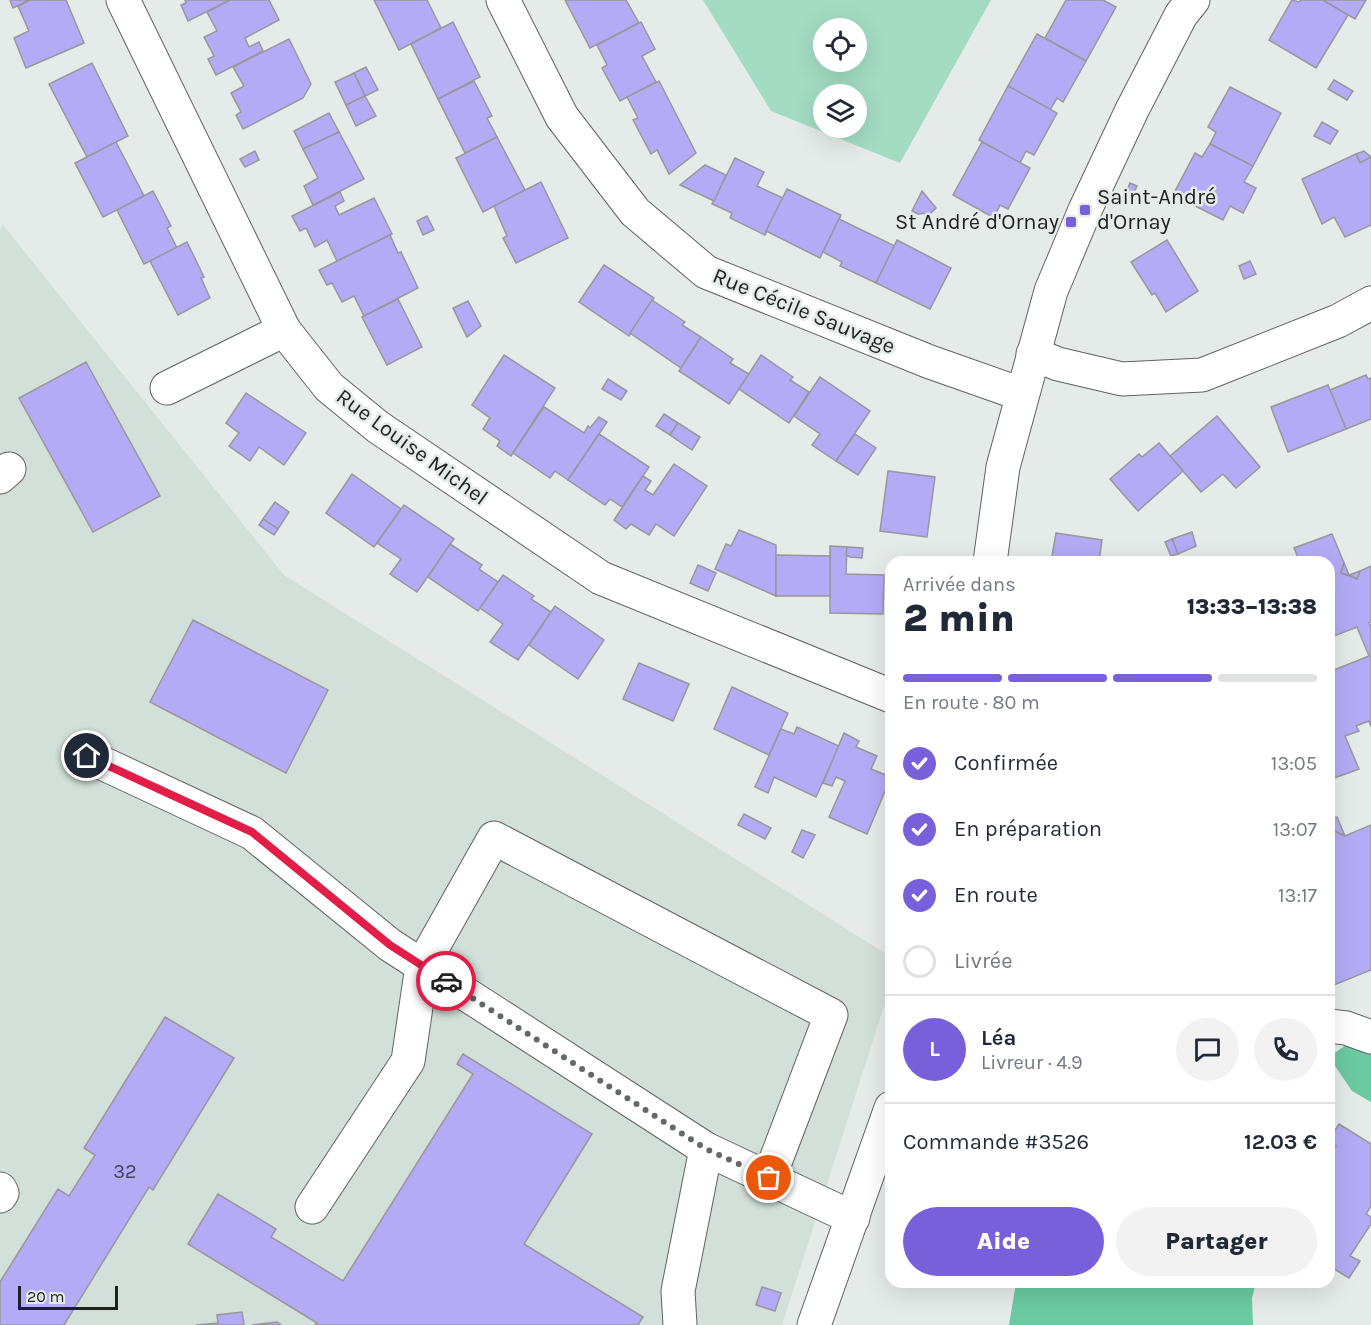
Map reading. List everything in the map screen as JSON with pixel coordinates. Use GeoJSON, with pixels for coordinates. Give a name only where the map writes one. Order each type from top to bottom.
{"type":"FeatureCollection","features":[{"type":"Feature","properties":{"kind":"street","name":"Rue Louise Michel"},"geometry":{"type":"LineString","coordinates":[[123,0],[284,330],[329,387],[378,427],[601,578],[885,694]]}},
{"type":"Feature","properties":{"kind":"street","name":"Rue Cécile Sauvage"},"geometry":{"type":"LineString","coordinates":[[503,0],[562,117],[635,212],[706,272],[930,362],[1021,394]]}},
{"type":"Feature","properties":{"kind":"street"},"geometry":{"type":"LineString","coordinates":[[991,556],[1003,467],[1021,394],[1051,291],[1085,210],[1132,110],[1181,15],[1193,0]]}},
{"type":"Feature","properties":{"kind":"street"},"geometry":{"type":"LineString","coordinates":[[1033,354],[1058,364],[1122,379],[1202,375],[1338,321],[1371,303]]}},
{"type":"Feature","properties":{"kind":"street"},"geometry":{"type":"LineString","coordinates":[[166,388],[284,330]]}},
{"type":"Feature","properties":{"kind":"street"},"geometry":{"type":"LineString","coordinates":[[87,756],[252,832],[390,945],[706,1149],[853,1218]]}},
{"type":"Feature","properties":{"kind":"street"},"geometry":{"type":"LineString","coordinates":[[312,1207],[408,1061],[423,966],[494,838],[831,1015],[769,1178]]}},
{"type":"Feature","properties":{"kind":"street"},"geometry":{"type":"LineString","coordinates":[[1335,1027],[1371,1037]]}},
{"type":"Feature","properties":{"kind":"street"},"geometry":{"type":"LineString","coordinates":[[814,1325],[885,1125]]}},
{"type":"Feature","properties":{"kind":"street"},"geometry":{"type":"LineString","coordinates":[[680,1325],[678,1291],[706,1149]]}},
{"type":"Feature","properties":{"kind":"street"},"geometry":{"type":"LineString","coordinates":[[0,1189],[2,1193],[0,1196]]}},
{"type":"Feature","properties":{"kind":"shaded area"},"geometry":{"type":"Polygon","coordinates":[[[3,225],[284,575],[885,953],[885,1003],[782,1325],[0,1325],[0,231],[3,225]]]}},
{"type":"Feature","properties":{"kind":"green space"},"geometry":{"type":"Polygon","coordinates":[[[703,0],[991,0],[900,163],[838,138],[867,138],[867,84],[813,84],[813,128],[771,111],[703,0]]]}},
{"type":"Feature","properties":{"kind":"green space"},"geometry":{"type":"Polygon","coordinates":[[[1353,1040],[1371,1047],[1371,1102],[1352,1091],[1335,1066],[1335,1053],[1353,1040]]]}},
{"type":"Feature","properties":{"kind":"green space"},"geometry":{"type":"Polygon","coordinates":[[[1015,1288],[1255,1288],[1252,1298],[1253,1325],[1009,1325],[1015,1288]]]}},
{"type":"Feature","properties":{"kind":"building"},"geometry":{"type":"Polygon","coordinates":[[[10,0],[30,0],[13,8],[10,0]]]}},
{"type":"Feature","properties":{"kind":"building"},"geometry":{"type":"Polygon","coordinates":[[[30,0],[66,0],[84,43],[26,68],[14,38],[29,31],[18,6],[30,0]]]}},
{"type":"Feature","properties":{"kind":"building"},"geometry":{"type":"Polygon","coordinates":[[[185,0],[230,0],[188,21],[181,5],[186,3],[185,0]]]}},
{"type":"Feature","properties":{"kind":"building"},"geometry":{"type":"Polygon","coordinates":[[[230,0],[269,0],[279,20],[245,38],[249,47],[259,42],[263,51],[216,75],[208,59],[214,56],[204,37],[217,31],[207,12],[230,0]]]}},
{"type":"Feature","properties":{"kind":"building"},"geometry":{"type":"Polygon","coordinates":[[[374,0],[427,0],[441,28],[399,50],[374,0]]]}},
{"type":"Feature","properties":{"kind":"building"},"geometry":{"type":"Polygon","coordinates":[[[565,0],[626,0],[639,23],[590,48],[565,0]]]}},
{"type":"Feature","properties":{"kind":"building"},"geometry":{"type":"Polygon","coordinates":[[[1066,0],[1103,0],[1116,7],[1086,61],[1045,38],[1066,0]]]}},
{"type":"Feature","properties":{"kind":"building"},"geometry":{"type":"Polygon","coordinates":[[[1292,0],[1299,2],[1301,0],[1323,0],[1348,15],[1316,68],[1269,40],[1292,0]]]}},
{"type":"Feature","properties":{"kind":"building"},"geometry":{"type":"Polygon","coordinates":[[[1323,0],[1366,0],[1355,19],[1323,0]]]}},
{"type":"Feature","properties":{"kind":"building"},"geometry":{"type":"Polygon","coordinates":[[[453,22],[480,77],[438,99],[411,44],[453,22]]]}},
{"type":"Feature","properties":{"kind":"building"},"geometry":{"type":"Polygon","coordinates":[[[641,22],[655,49],[642,56],[656,82],[620,101],[602,68],[607,65],[597,45],[641,22]]]}},
{"type":"Feature","properties":{"kind":"building"},"geometry":{"type":"Polygon","coordinates":[[[1037,34],[1086,61],[1063,102],[1057,98],[1050,110],[1008,86],[1037,34]]]}},
{"type":"Feature","properties":{"kind":"building"},"geometry":{"type":"Polygon","coordinates":[[[289,39],[311,84],[303,98],[243,129],[236,115],[241,112],[231,93],[244,86],[233,67],[289,39]]]}},
{"type":"Feature","properties":{"kind":"building"},"geometry":{"type":"Polygon","coordinates":[[[92,63],[128,136],[87,157],[49,84],[92,63]]]}},
{"type":"Feature","properties":{"kind":"building"},"geometry":{"type":"Polygon","coordinates":[[[366,67],[378,90],[365,96],[354,73],[366,67]]]}},
{"type":"Feature","properties":{"kind":"building"},"geometry":{"type":"Polygon","coordinates":[[[354,73],[365,96],[346,105],[335,82],[354,73]]]}},
{"type":"Feature","properties":{"kind":"building"},"geometry":{"type":"Polygon","coordinates":[[[1334,80],[1353,91],[1347,100],[1328,89],[1334,80]]]}},
{"type":"Feature","properties":{"kind":"building"},"geometry":{"type":"Polygon","coordinates":[[[474,81],[492,116],[487,118],[497,137],[465,153],[438,99],[474,81]]]}},
{"type":"Feature","properties":{"kind":"building"},"geometry":{"type":"Polygon","coordinates":[[[659,81],[696,153],[669,174],[657,150],[651,154],[633,120],[638,118],[627,97],[659,81]]]}},
{"type":"Feature","properties":{"kind":"building"},"geometry":{"type":"Polygon","coordinates":[[[1008,86],[1057,113],[1034,155],[1026,151],[1020,163],[979,140],[1008,86]]]}},
{"type":"Feature","properties":{"kind":"building"},"geometry":{"type":"Polygon","coordinates":[[[1230,87],[1281,113],[1253,166],[1210,144],[1216,132],[1208,127],[1230,87]]]}},
{"type":"Feature","properties":{"kind":"building"},"geometry":{"type":"Polygon","coordinates":[[[365,96],[376,116],[356,126],[346,105],[365,96]]]}},
{"type":"Feature","properties":{"kind":"building"},"geometry":{"type":"Polygon","coordinates":[[[329,113],[339,132],[303,149],[294,131],[329,113]]]}},
{"type":"Feature","properties":{"kind":"building"},"geometry":{"type":"Polygon","coordinates":[[[1322,122],[1338,131],[1330,144],[1314,136],[1322,122]]]}},
{"type":"Feature","properties":{"kind":"building"},"geometry":{"type":"Polygon","coordinates":[[[339,132],[364,179],[313,205],[304,186],[318,178],[303,149],[339,132]]]}},
{"type":"Feature","properties":{"kind":"building"},"geometry":{"type":"Polygon","coordinates":[[[497,137],[525,190],[483,212],[456,158],[497,137]]]}},
{"type":"Feature","properties":{"kind":"building"},"geometry":{"type":"Polygon","coordinates":[[[116,142],[144,196],[103,217],[75,163],[116,142]]]}},
{"type":"Feature","properties":{"kind":"building"},"geometry":{"type":"Polygon","coordinates":[[[982,142],[1030,168],[1008,209],[1000,205],[994,218],[953,195],[982,142]]]}},
{"type":"Feature","properties":{"kind":"building"},"geometry":{"type":"Polygon","coordinates":[[[1210,144],[1253,166],[1244,182],[1256,188],[1243,213],[1230,206],[1223,220],[1173,195],[1195,153],[1202,157],[1210,144]]]}},
{"type":"Feature","properties":{"kind":"building"},"geometry":{"type":"Polygon","coordinates":[[[255,151],[259,160],[245,167],[240,159],[255,151]]]}},
{"type":"Feature","properties":{"kind":"building"},"geometry":{"type":"Polygon","coordinates":[[[1364,151],[1371,157],[1360,163],[1356,154],[1364,151]]]}},
{"type":"Feature","properties":{"kind":"building"},"geometry":{"type":"Polygon","coordinates":[[[1356,154],[1360,163],[1371,157],[1371,225],[1345,237],[1334,217],[1322,224],[1302,179],[1356,154]]]}},
{"type":"Feature","properties":{"kind":"building"},"geometry":{"type":"Polygon","coordinates":[[[735,158],[764,172],[757,186],[783,198],[765,235],[730,218],[732,213],[712,204],[735,158]]]}},
{"type":"Feature","properties":{"kind":"building"},"geometry":{"type":"Polygon","coordinates":[[[705,165],[726,175],[714,201],[680,185],[705,165]]]}},
{"type":"Feature","properties":{"kind":"building"},"geometry":{"type":"Polygon","coordinates":[[[541,182],[568,238],[516,263],[503,238],[507,236],[494,206],[541,182]]]}},
{"type":"Feature","properties":{"kind":"building"},"geometry":{"type":"Polygon","coordinates":[[[1130,183],[1137,186],[1129,203],[1122,201],[1130,183]]]}},
{"type":"Feature","properties":{"kind":"building"},"geometry":{"type":"Polygon","coordinates":[[[787,189],[841,215],[820,258],[766,231],[787,189]]]}},
{"type":"Feature","properties":{"kind":"building"},"geometry":{"type":"Polygon","coordinates":[[[153,191],[171,226],[167,228],[177,248],[144,264],[117,210],[153,191]]]}},
{"type":"Feature","properties":{"kind":"building"},"geometry":{"type":"Polygon","coordinates":[[[922,191],[936,208],[931,213],[918,214],[912,211],[922,191]]]}},
{"type":"Feature","properties":{"kind":"building"},"geometry":{"type":"Polygon","coordinates":[[[340,192],[344,201],[335,206],[339,215],[374,198],[392,234],[337,261],[327,240],[315,247],[306,228],[300,231],[292,216],[340,192]]]}},
{"type":"Feature","properties":{"kind":"building"},"geometry":{"type":"Polygon","coordinates":[[[427,216],[434,230],[423,235],[417,221],[427,216]]]}},
{"type":"Feature","properties":{"kind":"building"},"geometry":{"type":"Polygon","coordinates":[[[839,219],[895,246],[876,283],[840,266],[842,262],[823,252],[839,219]]]}},
{"type":"Feature","properties":{"kind":"building"},"geometry":{"type":"Polygon","coordinates":[[[390,235],[418,288],[364,316],[354,296],[342,302],[332,283],[327,285],[319,270],[390,235]]]}},
{"type":"Feature","properties":{"kind":"building"},"geometry":{"type":"Polygon","coordinates":[[[897,240],[951,268],[930,309],[876,283],[897,240]]]}},
{"type":"Feature","properties":{"kind":"building"},"geometry":{"type":"Polygon","coordinates":[[[1167,240],[1198,291],[1166,312],[1155,293],[1152,295],[1131,262],[1167,240]]]}},
{"type":"Feature","properties":{"kind":"building"},"geometry":{"type":"Polygon","coordinates":[[[187,242],[204,277],[201,278],[210,298],[178,315],[150,261],[187,242]]]}},
{"type":"Feature","properties":{"kind":"building"},"geometry":{"type":"Polygon","coordinates":[[[1250,261],[1256,274],[1244,279],[1239,266],[1250,261]]]}},
{"type":"Feature","properties":{"kind":"building"},"geometry":{"type":"Polygon","coordinates":[[[604,265],[654,298],[629,336],[579,302],[604,265]]]}},
{"type":"Feature","properties":{"kind":"building"},"geometry":{"type":"Polygon","coordinates":[[[398,299],[422,347],[387,365],[362,317],[398,299]]]}},
{"type":"Feature","properties":{"kind":"building"},"geometry":{"type":"Polygon","coordinates":[[[652,300],[685,322],[682,325],[701,337],[681,368],[630,333],[652,300]]]}},
{"type":"Feature","properties":{"kind":"building"},"geometry":{"type":"Polygon","coordinates":[[[468,301],[481,326],[467,337],[453,308],[468,301]]]}},
{"type":"Feature","properties":{"kind":"building"},"geometry":{"type":"Polygon","coordinates":[[[701,337],[733,359],[730,363],[749,374],[729,404],[679,371],[701,337]]]}},
{"type":"Feature","properties":{"kind":"building"},"geometry":{"type":"Polygon","coordinates":[[[504,355],[555,388],[511,456],[497,446],[500,441],[483,429],[490,418],[472,405],[504,355]]]}},
{"type":"Feature","properties":{"kind":"building"},"geometry":{"type":"Polygon","coordinates":[[[761,355],[793,377],[790,380],[809,392],[789,423],[739,389],[761,355]]]}},
{"type":"Feature","properties":{"kind":"building"},"geometry":{"type":"Polygon","coordinates":[[[86,362],[160,496],[93,532],[19,398],[86,362]]]}},
{"type":"Feature","properties":{"kind":"building"},"geometry":{"type":"Polygon","coordinates":[[[1366,375],[1368,379],[1371,378],[1371,419],[1346,429],[1330,390],[1366,375]]]}},
{"type":"Feature","properties":{"kind":"building"},"geometry":{"type":"Polygon","coordinates":[[[820,377],[870,411],[836,461],[812,445],[820,434],[794,416],[820,377]]]}},
{"type":"Feature","properties":{"kind":"building"},"geometry":{"type":"Polygon","coordinates":[[[608,379],[627,391],[621,400],[602,389],[608,379]]]}},
{"type":"Feature","properties":{"kind":"building"},"geometry":{"type":"Polygon","coordinates":[[[1328,385],[1346,429],[1288,452],[1271,407],[1328,385]]]}},
{"type":"Feature","properties":{"kind":"building"},"geometry":{"type":"Polygon","coordinates":[[[246,393],[306,433],[284,465],[259,447],[250,461],[229,446],[239,433],[226,423],[246,393]]]}},
{"type":"Feature","properties":{"kind":"building"},"geometry":{"type":"Polygon","coordinates":[[[544,407],[584,433],[588,426],[590,428],[599,417],[607,422],[568,480],[555,471],[550,478],[513,453],[544,407]]]}},
{"type":"Feature","properties":{"kind":"building"},"geometry":{"type":"Polygon","coordinates":[[[664,414],[678,423],[670,435],[656,426],[664,414]]]}},
{"type":"Feature","properties":{"kind":"building"},"geometry":{"type":"Polygon","coordinates":[[[1217,416],[1260,467],[1236,488],[1223,474],[1201,492],[1170,456],[1217,416]]]}},
{"type":"Feature","properties":{"kind":"building"},"geometry":{"type":"Polygon","coordinates":[[[678,423],[700,437],[692,450],[670,435],[678,423]]]}},
{"type":"Feature","properties":{"kind":"building"},"geometry":{"type":"Polygon","coordinates":[[[599,434],[649,467],[622,507],[610,499],[605,505],[568,480],[599,434]]]}},
{"type":"Feature","properties":{"kind":"building"},"geometry":{"type":"Polygon","coordinates":[[[855,434],[876,448],[858,475],[836,461],[855,434]]]}},
{"type":"Feature","properties":{"kind":"building"},"geometry":{"type":"Polygon","coordinates":[[[1159,443],[1183,471],[1138,511],[1110,479],[1139,454],[1142,457],[1159,443]]]}},
{"type":"Feature","properties":{"kind":"building"},"geometry":{"type":"Polygon","coordinates":[[[674,464],[707,486],[674,536],[656,524],[649,535],[631,524],[626,529],[614,520],[643,476],[651,481],[645,490],[653,495],[674,464]]]}},
{"type":"Feature","properties":{"kind":"building"},"geometry":{"type":"Polygon","coordinates":[[[888,471],[935,477],[927,537],[880,531],[888,471]]]}},
{"type":"Feature","properties":{"kind":"building"},"geometry":{"type":"Polygon","coordinates":[[[352,474],[401,509],[374,547],[326,513],[352,474]]]}},
{"type":"Feature","properties":{"kind":"building"},"geometry":{"type":"Polygon","coordinates":[[[275,502],[289,512],[278,529],[263,519],[275,502]]]}},
{"type":"Feature","properties":{"kind":"building"},"geometry":{"type":"Polygon","coordinates":[[[404,505],[454,539],[417,592],[390,574],[401,559],[377,543],[404,505]]]}},
{"type":"Feature","properties":{"kind":"building"},"geometry":{"type":"Polygon","coordinates":[[[263,519],[278,529],[274,535],[259,525],[263,519]]]}},
{"type":"Feature","properties":{"kind":"building"},"geometry":{"type":"Polygon","coordinates":[[[739,530],[776,545],[776,596],[715,569],[726,544],[731,546],[739,530]]]}},
{"type":"Feature","properties":{"kind":"building"},"geometry":{"type":"Polygon","coordinates":[[[1192,532],[1196,546],[1178,554],[1172,539],[1192,532]]]}},
{"type":"Feature","properties":{"kind":"building"},"geometry":{"type":"Polygon","coordinates":[[[1056,533],[1102,540],[1100,556],[1052,556],[1056,533]]]}},
{"type":"Feature","properties":{"kind":"building"},"geometry":{"type":"Polygon","coordinates":[[[1332,534],[1344,563],[1341,573],[1357,579],[1360,571],[1371,566],[1371,622],[1369,623],[1371,627],[1371,727],[1369,721],[1356,726],[1359,731],[1345,736],[1359,769],[1335,778],[1335,670],[1369,656],[1357,627],[1335,636],[1335,556],[1297,556],[1294,548],[1332,534]]]}},
{"type":"Feature","properties":{"kind":"building"},"geometry":{"type":"Polygon","coordinates":[[[1172,539],[1178,554],[1171,556],[1165,542],[1172,539]]]}},
{"type":"Feature","properties":{"kind":"building"},"geometry":{"type":"Polygon","coordinates":[[[450,544],[482,565],[479,569],[498,582],[478,611],[428,577],[450,544]]]}},
{"type":"Feature","properties":{"kind":"building"},"geometry":{"type":"Polygon","coordinates":[[[830,546],[847,547],[846,574],[884,575],[883,614],[830,613],[830,546]]]}},
{"type":"Feature","properties":{"kind":"building"},"geometry":{"type":"Polygon","coordinates":[[[847,547],[863,548],[862,558],[846,555],[847,547]]]}},
{"type":"Feature","properties":{"kind":"building"},"geometry":{"type":"Polygon","coordinates":[[[776,555],[830,556],[830,596],[776,596],[776,555]]]}},
{"type":"Feature","properties":{"kind":"building"},"geometry":{"type":"Polygon","coordinates":[[[1344,563],[1349,575],[1341,573],[1344,563]]]}},
{"type":"Feature","properties":{"kind":"building"},"geometry":{"type":"Polygon","coordinates":[[[698,565],[716,573],[708,591],[690,583],[698,565]]]}},
{"type":"Feature","properties":{"kind":"building"},"geometry":{"type":"Polygon","coordinates":[[[1360,571],[1357,579],[1349,575],[1360,571]]]}},
{"type":"Feature","properties":{"kind":"building"},"geometry":{"type":"Polygon","coordinates":[[[503,575],[534,596],[531,599],[551,612],[518,660],[490,642],[503,624],[480,608],[503,575]]]}},
{"type":"Feature","properties":{"kind":"building"},"geometry":{"type":"Polygon","coordinates":[[[555,606],[604,640],[578,679],[529,645],[555,606]]]}},
{"type":"Feature","properties":{"kind":"building"},"geometry":{"type":"Polygon","coordinates":[[[193,620],[328,690],[286,773],[150,702],[193,620]]]}},
{"type":"Feature","properties":{"kind":"building"},"geometry":{"type":"Polygon","coordinates":[[[639,663],[689,684],[673,721],[623,699],[639,663]]]}},
{"type":"Feature","properties":{"kind":"building"},"geometry":{"type":"Polygon","coordinates":[[[732,687],[788,713],[769,755],[714,729],[732,687]]]}},
{"type":"Feature","properties":{"kind":"building"},"geometry":{"type":"Polygon","coordinates":[[[797,727],[839,746],[816,797],[774,777],[768,793],[755,787],[781,729],[794,734],[797,727]]]}},
{"type":"Feature","properties":{"kind":"building"},"geometry":{"type":"Polygon","coordinates":[[[844,733],[859,741],[856,747],[877,756],[871,769],[885,775],[885,791],[867,834],[829,817],[845,781],[836,777],[832,786],[823,783],[844,733]]]}},
{"type":"Feature","properties":{"kind":"building"},"geometry":{"type":"Polygon","coordinates":[[[744,814],[771,828],[765,839],[738,825],[744,814]]]}},
{"type":"Feature","properties":{"kind":"building"},"geometry":{"type":"Polygon","coordinates":[[[1337,817],[1345,836],[1335,832],[1335,818],[1337,817]]]}},
{"type":"Feature","properties":{"kind":"building"},"geometry":{"type":"Polygon","coordinates":[[[1371,825],[1371,970],[1335,985],[1335,832],[1345,836],[1371,825]]]}},
{"type":"Feature","properties":{"kind":"building"},"geometry":{"type":"Polygon","coordinates":[[[802,830],[815,835],[803,858],[792,852],[802,830]]]}},
{"type":"Feature","properties":{"kind":"building"},"geometry":{"type":"Polygon","coordinates":[[[165,1017],[234,1058],[153,1190],[149,1187],[64,1325],[0,1325],[0,1282],[58,1189],[69,1196],[95,1155],[84,1148],[165,1017]]]}},
{"type":"Feature","properties":{"kind":"building"},"geometry":{"type":"Polygon","coordinates":[[[463,1054],[592,1134],[524,1244],[643,1317],[638,1325],[315,1325],[317,1323],[188,1244],[218,1194],[276,1229],[271,1237],[343,1281],[473,1074],[457,1064],[463,1054]]]}},
{"type":"Feature","properties":{"kind":"building"},"geometry":{"type":"Polygon","coordinates":[[[1339,1124],[1371,1144],[1371,1206],[1366,1214],[1371,1217],[1371,1224],[1350,1256],[1360,1261],[1349,1278],[1335,1270],[1335,1130],[1339,1124]]]}},
{"type":"Feature","properties":{"kind":"building"},"geometry":{"type":"Polygon","coordinates":[[[762,1287],[781,1293],[775,1311],[756,1305],[762,1287]]]}},
{"type":"Feature","properties":{"kind":"building"},"geometry":{"type":"Polygon","coordinates":[[[242,1312],[244,1325],[196,1325],[218,1323],[217,1315],[242,1312]]]}},
{"type":"Feature","properties":{"kind":"building"},"geometry":{"type":"Polygon","coordinates":[[[277,1322],[281,1325],[252,1325],[277,1322]]]}},
{"type":"Feature","properties":{"kind":"way so far"},"geometry":{"type":"LineString","coordinates":[[446,981],[706,1149],[769,1178]]}},
{"type":"Feature","properties":{"kind":"place","name":"Saint-André d'Ornay"},"geometry":{"type":"Point","coordinates":[1085,210]}},
{"type":"Feature","properties":{"kind":"place","name":"St André d'Ornay"},"geometry":{"type":"Point","coordinates":[1071,222]}},
{"type":"Feature","properties":{"kind":"route"},"geometry":{"type":"LineString","coordinates":[[87,756],[252,832],[390,945],[446,981]]}}]}
